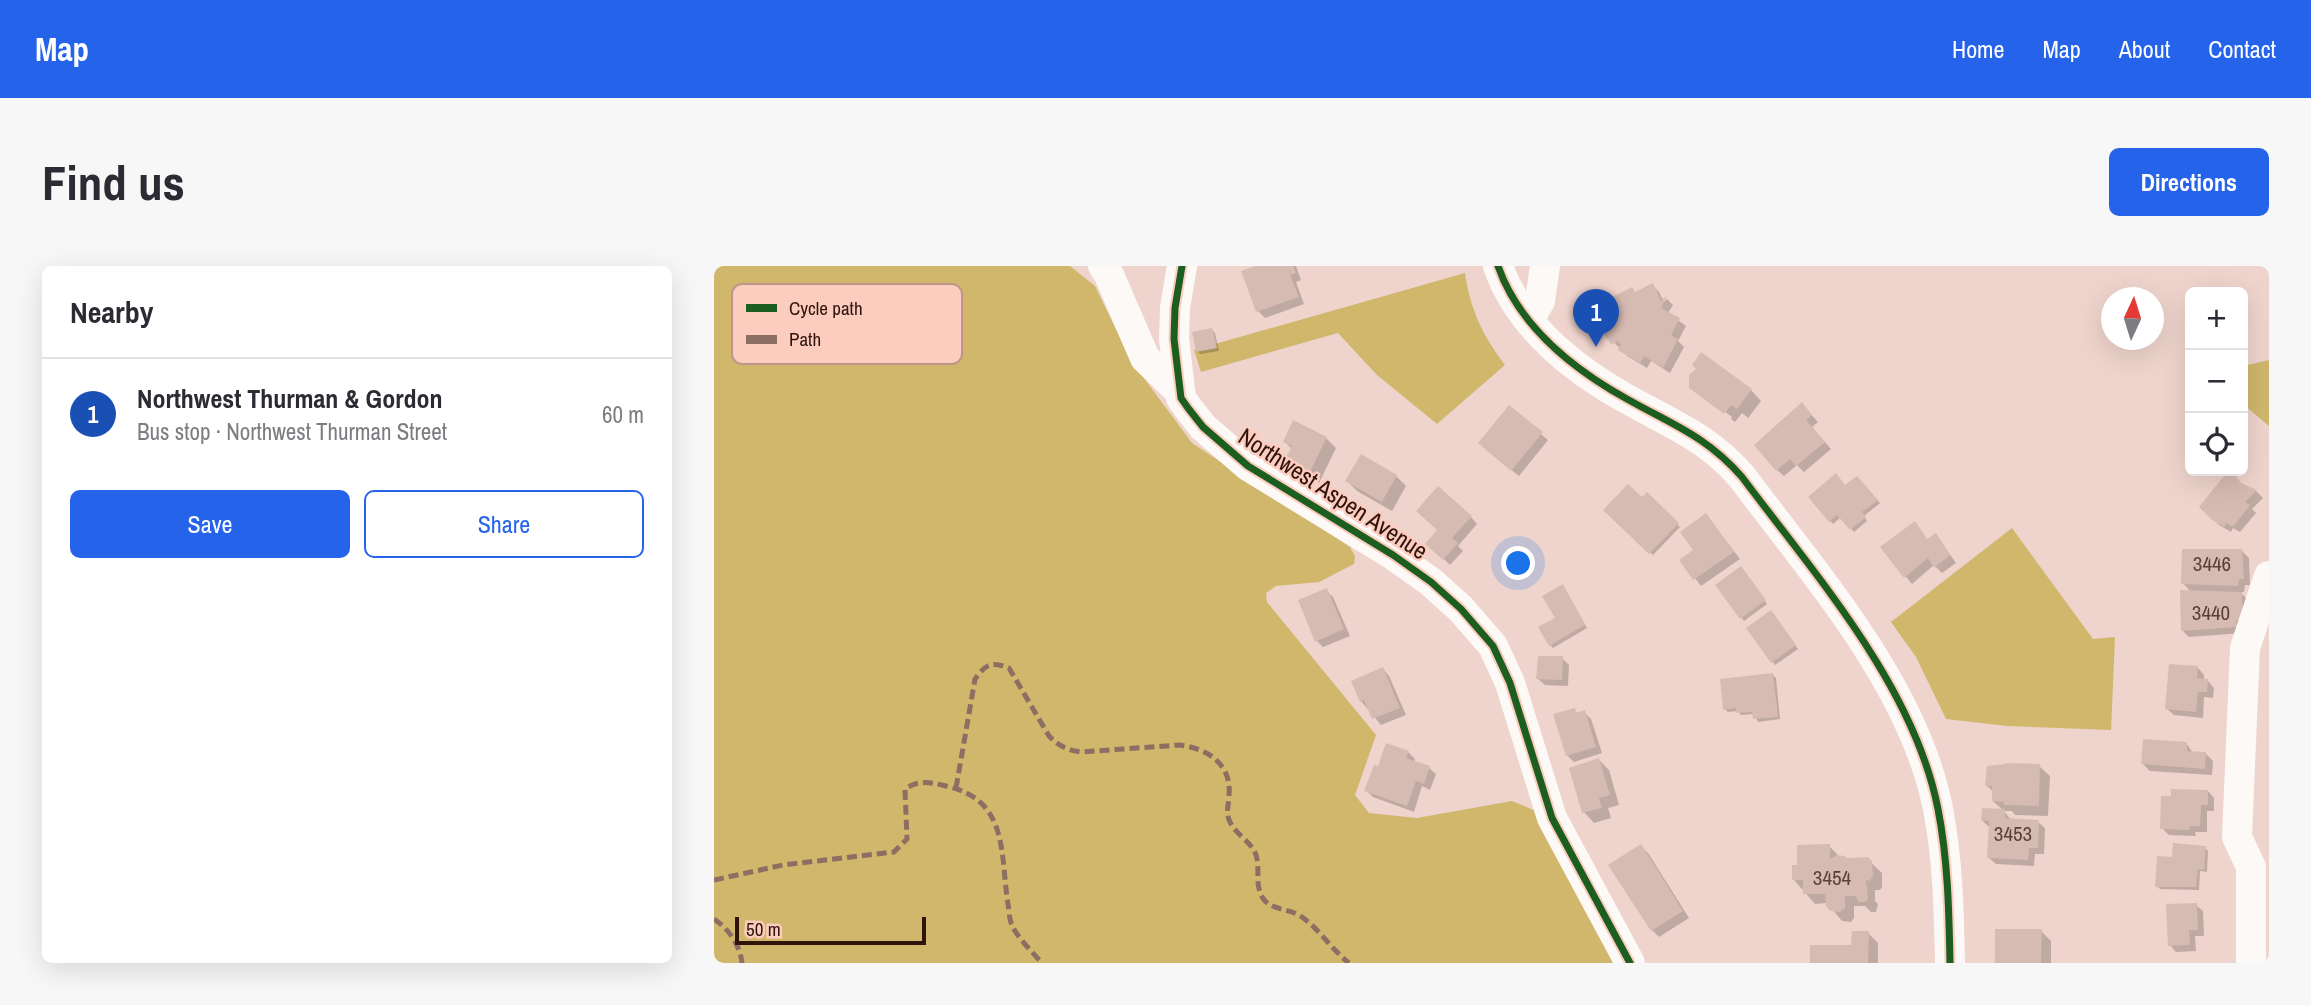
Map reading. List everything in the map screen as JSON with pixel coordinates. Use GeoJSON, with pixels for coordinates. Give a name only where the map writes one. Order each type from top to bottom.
{"type":"FeatureCollection","features":[{"type":"Feature","properties":{"kind":"street"},"geometry":{"type":"LineString","coordinates":[[1103,266],[1110,275],[1145,358],[1180,392]]}},
{"type":"Feature","properties":{"kind":"street","name":"Northwest Aspen Avenue"},"geometry":{"type":"LineString","coordinates":[[1182,266],[1175,307],[1174,339],[1181,398],[1203,427],[1248,466],[1393,555],[1431,582],[1461,609],[1493,646],[1510,683],[1552,818],[1630,963]]}},
{"type":"Feature","properties":{"kind":"street"},"geometry":{"type":"LineString","coordinates":[[1498,266],[1514,300],[1529,320],[1543,337],[1578,368],[1625,398],[1703,440],[1723,456],[1742,477],[1868,649],[1913,730],[1929,772],[1938,809],[1948,877],[1950,963]]}},
{"type":"Feature","properties":{"kind":"street"},"geometry":{"type":"LineString","coordinates":[[1529,320],[1540,301],[1545,266]]}},
{"type":"Feature","properties":{"kind":"street"},"geometry":{"type":"LineString","coordinates":[[2251,963],[2252,876],[2251,867],[2237,837],[2245,648],[2269,576]]}},
{"type":"Feature","properties":{"kind":"shaded area"},"geometry":{"type":"Polygon","coordinates":[[[714,266],[1070,266],[1095,286],[1132,362],[1192,443],[1350,547],[1355,556],[1354,564],[1319,582],[1276,586],[1266,593],[1267,602],[1376,735],[1355,795],[1369,813],[1417,818],[1512,801],[1543,814],[1614,963],[714,963],[714,266]]]}},
{"type":"Feature","properties":{"kind":"shaded area"},"geometry":{"type":"Polygon","coordinates":[[[1465,273],[1479,322],[1505,365],[1437,424],[1377,375],[1338,333],[1201,372],[1194,350],[1465,273]]]}},
{"type":"Feature","properties":{"kind":"shaded area"},"geometry":{"type":"Polygon","coordinates":[[[2269,360],[2269,426],[2248,408],[2248,365],[2269,360]]]}},
{"type":"Feature","properties":{"kind":"shaded area"},"geometry":{"type":"Polygon","coordinates":[[[2012,528],[2093,639],[2115,637],[2111,730],[2007,726],[1946,719],[1916,657],[1891,622],[2012,528]]]}},
{"type":"Feature","properties":{"kind":"building"},"geometry":{"type":"Polygon","coordinates":[[[1255,266],[1293,266],[1296,273],[1290,275],[1299,297],[1256,312],[1241,271],[1255,266]]]}},
{"type":"Feature","properties":{"kind":"building"},"geometry":{"type":"Polygon","coordinates":[[[1653,283],[1661,301],[1667,296],[1661,308],[1680,318],[1671,335],[1678,339],[1663,368],[1644,356],[1640,363],[1618,350],[1621,344],[1617,341],[1612,345],[1596,325],[1606,316],[1601,305],[1597,308],[1593,300],[1609,292],[1612,297],[1632,287],[1635,292],[1653,283]]]}},
{"type":"Feature","properties":{"kind":"building"},"geometry":{"type":"Polygon","coordinates":[[[1212,328],[1217,348],[1196,352],[1192,332],[1212,328]]]}},
{"type":"Feature","properties":{"kind":"building"},"geometry":{"type":"Polygon","coordinates":[[[1701,352],[1752,389],[1737,409],[1731,405],[1724,414],[1689,388],[1689,375],[1696,369],[1692,365],[1701,352]]]}},
{"type":"Feature","properties":{"kind":"building"},"geometry":{"type":"Polygon","coordinates":[[[1802,402],[1812,415],[1806,420],[1825,442],[1796,466],[1790,459],[1776,471],[1754,445],[1802,402]]]}},
{"type":"Feature","properties":{"kind":"building"},"geometry":{"type":"Polygon","coordinates":[[[1509,405],[1543,432],[1511,471],[1478,443],[1509,405]]]}},
{"type":"Feature","properties":{"kind":"building"},"geometry":{"type":"Polygon","coordinates":[[[1293,420],[1327,437],[1309,474],[1284,461],[1292,446],[1283,442],[1293,420]]]}},
{"type":"Feature","properties":{"kind":"building"},"geometry":{"type":"Polygon","coordinates":[[[1361,454],[1397,475],[1382,502],[1345,481],[1361,454]]]}},
{"type":"Feature","properties":{"kind":"building"},"geometry":{"type":"Polygon","coordinates":[[[1836,473],[1845,485],[1857,476],[1878,500],[1862,512],[1866,517],[1850,530],[1837,515],[1829,522],[1808,497],[1836,473]]]}},
{"type":"Feature","properties":{"kind":"building"},"geometry":{"type":"Polygon","coordinates":[[[2224,476],[2236,476],[2241,483],[2257,490],[2245,502],[2250,505],[2233,527],[2226,523],[2224,527],[2199,507],[2224,476]]]}},
{"type":"Feature","properties":{"kind":"building"},"geometry":{"type":"Polygon","coordinates":[[[1628,484],[1642,497],[1647,492],[1679,523],[1649,554],[1603,510],[1628,484]]]}},
{"type":"Feature","properties":{"kind":"building"},"geometry":{"type":"Polygon","coordinates":[[[1438,486],[1472,516],[1452,538],[1458,543],[1443,560],[1425,544],[1437,530],[1416,511],[1438,486]]]}},
{"type":"Feature","properties":{"kind":"building"},"geometry":{"type":"Polygon","coordinates":[[[1706,513],[1734,552],[1693,580],[1679,560],[1693,550],[1680,532],[1706,513]]]}},
{"type":"Feature","properties":{"kind":"building"},"geometry":{"type":"Polygon","coordinates":[[[1915,521],[1927,539],[1936,533],[1950,555],[1934,568],[1928,558],[1904,578],[1880,547],[1915,521]]]}},
{"type":"Feature","properties":{"kind":"building"},"geometry":{"type":"Polygon","coordinates":[[[2182,549],[2242,549],[2244,579],[2239,579],[2238,586],[2181,584],[2182,549]]]}},
{"type":"Feature","properties":{"kind":"building"},"geometry":{"type":"Polygon","coordinates":[[[1741,566],[1766,600],[1740,619],[1715,585],[1741,566]]]}},
{"type":"Feature","properties":{"kind":"building"},"geometry":{"type":"Polygon","coordinates":[[[1563,584],[1585,625],[1549,646],[1538,627],[1555,618],[1542,596],[1563,584]]]}},
{"type":"Feature","properties":{"kind":"building"},"geometry":{"type":"Polygon","coordinates":[[[1327,588],[1344,629],[1315,642],[1298,600],[1327,588]]]}},
{"type":"Feature","properties":{"kind":"building"},"geometry":{"type":"Polygon","coordinates":[[[2180,590],[2242,592],[2243,622],[2236,620],[2237,627],[2181,631],[2180,590]]]}},
{"type":"Feature","properties":{"kind":"building"},"geometry":{"type":"Polygon","coordinates":[[[1771,610],[1796,645],[1771,663],[1746,628],[1771,610]]]}},
{"type":"Feature","properties":{"kind":"building"},"geometry":{"type":"Polygon","coordinates":[[[1538,656],[1563,656],[1562,680],[1536,679],[1538,656]]]}},
{"type":"Feature","properties":{"kind":"building"},"geometry":{"type":"Polygon","coordinates":[[[2169,664],[2198,666],[2197,678],[2208,679],[2207,692],[2198,692],[2196,712],[2165,709],[2169,664]]]}},
{"type":"Feature","properties":{"kind":"building"},"geometry":{"type":"Polygon","coordinates":[[[1383,667],[1400,708],[1372,719],[1364,700],[1360,702],[1351,681],[1383,667]]]}},
{"type":"Feature","properties":{"kind":"building"},"geometry":{"type":"Polygon","coordinates":[[[1773,673],[1778,717],[1753,719],[1752,712],[1737,713],[1736,708],[1723,710],[1720,679],[1773,673]]]}},
{"type":"Feature","properties":{"kind":"building"},"geometry":{"type":"Polygon","coordinates":[[[1575,708],[1576,713],[1585,710],[1596,747],[1566,756],[1553,714],[1575,708]]]}},
{"type":"Feature","properties":{"kind":"building"},"geometry":{"type":"Polygon","coordinates":[[[2143,739],[2187,742],[2187,751],[2206,752],[2205,769],[2141,764],[2143,739]]]}},
{"type":"Feature","properties":{"kind":"building"},"geometry":{"type":"Polygon","coordinates":[[[1386,743],[1409,751],[1406,758],[1430,766],[1424,784],[1416,781],[1407,806],[1364,791],[1374,765],[1378,766],[1386,743]]]}},
{"type":"Feature","properties":{"kind":"building"},"geometry":{"type":"Polygon","coordinates":[[[1599,758],[1610,795],[1599,798],[1602,808],[1582,813],[1569,768],[1599,758]]]}},
{"type":"Feature","properties":{"kind":"building"},"geometry":{"type":"Polygon","coordinates":[[[2006,763],[2040,764],[2039,806],[2004,805],[2003,802],[1992,801],[1992,786],[1985,786],[1987,766],[2006,763]]]}},
{"type":"Feature","properties":{"kind":"building"},"geometry":{"type":"Polygon","coordinates":[[[2171,789],[2208,790],[2208,805],[2201,805],[2200,826],[2189,826],[2190,830],[2160,829],[2161,796],[2171,796],[2171,789]]]}},
{"type":"Feature","properties":{"kind":"building"},"geometry":{"type":"Polygon","coordinates":[[[1982,808],[2005,809],[2005,818],[2039,820],[2038,848],[2029,848],[2028,860],[1987,858],[1989,821],[1981,820],[1982,808]]]}},
{"type":"Feature","properties":{"kind":"building"},"geometry":{"type":"Polygon","coordinates":[[[2173,843],[2206,846],[2204,870],[2198,869],[2196,887],[2155,887],[2157,856],[2172,857],[2173,843]]]}},
{"type":"Feature","properties":{"kind":"building"},"geometry":{"type":"Polygon","coordinates":[[[1641,844],[1683,911],[1651,931],[1608,865],[1641,844]]]}},
{"type":"Feature","properties":{"kind":"building"},"geometry":{"type":"Polygon","coordinates":[[[1830,844],[1830,859],[1837,855],[1848,858],[1868,857],[1872,861],[1873,876],[1870,881],[1866,880],[1868,899],[1859,902],[1855,896],[1845,896],[1845,908],[1840,912],[1830,911],[1826,906],[1825,894],[1803,894],[1803,880],[1792,880],[1792,865],[1797,865],[1797,845],[1830,844]]]}},
{"type":"Feature","properties":{"kind":"building"},"geometry":{"type":"Polygon","coordinates":[[[2197,903],[2198,930],[2189,930],[2190,945],[2168,946],[2166,904],[2197,903]]]}},
{"type":"Feature","properties":{"kind":"building"},"geometry":{"type":"Polygon","coordinates":[[[1995,929],[2042,929],[2041,963],[1995,963],[1995,929]]]}},
{"type":"Feature","properties":{"kind":"building"},"geometry":{"type":"Polygon","coordinates":[[[1852,931],[1869,931],[1868,963],[1810,963],[1810,945],[1851,945],[1852,931]]]}},
{"type":"Feature","properties":{"kind":"marked path"},"geometry":{"type":"LineString","coordinates":[[956,788],[975,679],[982,670],[993,664],[1009,668],[1049,736],[1067,749],[1081,752],[1179,745],[1208,754],[1222,766],[1226,775],[1229,784],[1227,812],[1233,827],[1256,855],[1259,890],[1265,901],[1306,920],[1349,963]]}},
{"type":"Feature","properties":{"kind":"marked path"},"geometry":{"type":"LineString","coordinates":[[714,880],[783,865],[894,852],[907,839],[905,789],[924,783],[946,786],[966,793],[981,803],[991,816],[998,831],[1011,923],[1042,963]]}},
{"type":"Feature","properties":{"kind":"marked path"},"geometry":{"type":"LineString","coordinates":[[714,919],[733,938],[742,963]]}},
{"type":"Feature","properties":{"kind":"cycle path"},"geometry":{"type":"LineString","coordinates":[[1182,266],[1175,308],[1174,339],[1181,398],[1203,427],[1248,466],[1393,555],[1431,582],[1461,609],[1493,646],[1510,683],[1552,818],[1630,963]]}},
{"type":"Feature","properties":{"kind":"cycle path"},"geometry":{"type":"LineString","coordinates":[[1498,266],[1519,308],[1550,344],[1568,360],[1607,387],[1702,441],[1729,463],[1859,634],[1908,719],[1926,763],[1944,847],[1950,963]]}},
{"type":"Feature","properties":{"kind":"place","name":"Northwest Thurman & Gordon"},"geometry":{"type":"Point","coordinates":[1596,347]}}]}
